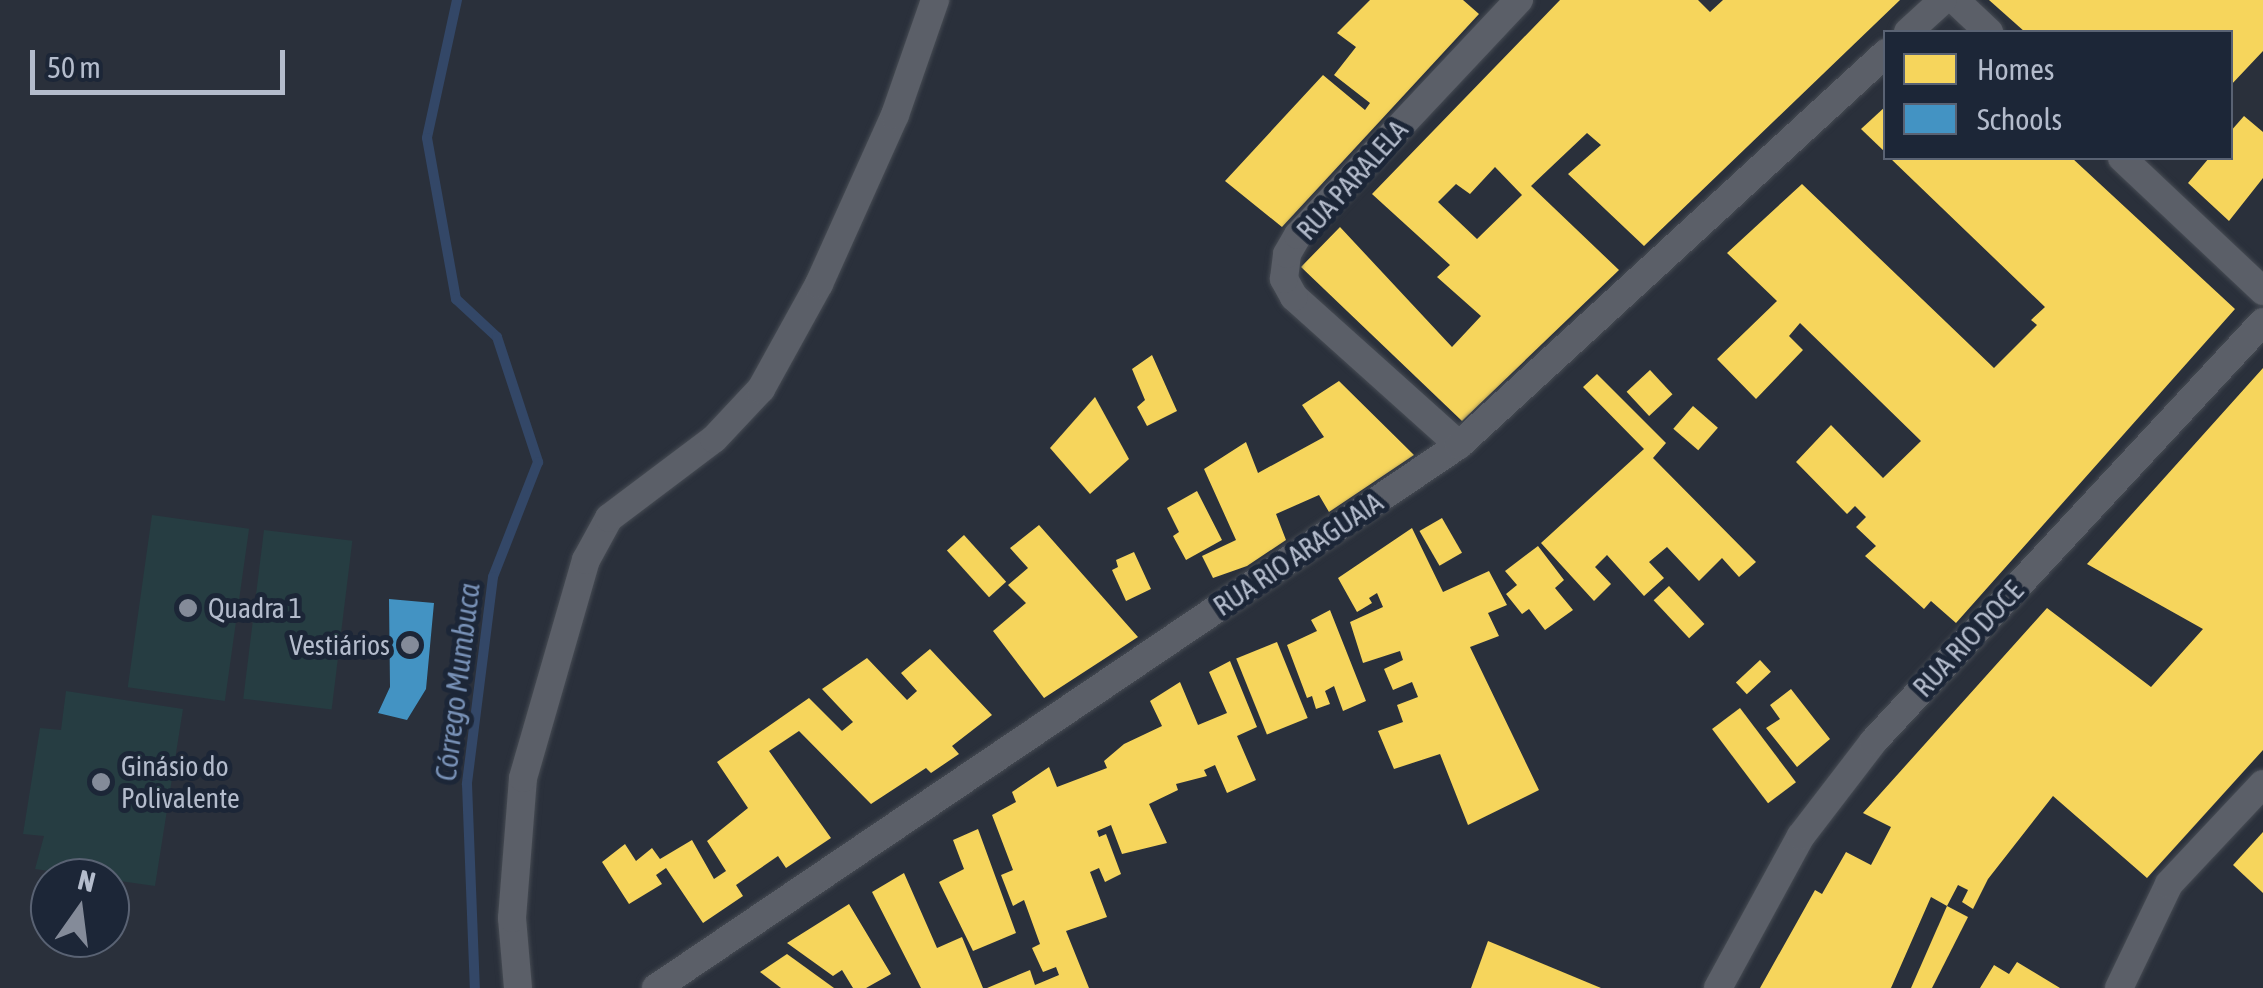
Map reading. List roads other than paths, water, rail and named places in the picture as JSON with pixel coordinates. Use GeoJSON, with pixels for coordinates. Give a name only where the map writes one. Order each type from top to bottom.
{"type":"FeatureCollection","features":[{"type":"Feature","properties":{"kind":"street"},"geometry":{"type":"LineString","coordinates":[[518,988],[512,918],[522,778],[586,560],[609,518],[714,439],[761,389],[827,268],[895,115],[935,0]]}},
{"type":"Feature","properties":{"kind":"street","name":"RUA PARALELA"},"geometry":{"type":"LineString","coordinates":[[1460,445],[1294,298],[1284,278],[1285,266],[1298,235],[1519,0]]}},
{"type":"Feature","properties":{"kind":"street"},"geometry":{"type":"LineString","coordinates":[[1910,30],[1943,0]]}},
{"type":"Feature","properties":{"kind":"street"},"geometry":{"type":"LineString","coordinates":[[1955,0],[1987,30]]}},
{"type":"Feature","properties":{"kind":"street","name":"RUA RIO ARAGUAIA"},"geometry":{"type":"LineString","coordinates":[[656,988],[1460,445],[1883,56]]}},
{"type":"Feature","properties":{"kind":"street"},"geometry":{"type":"LineString","coordinates":[[2124,160],[2263,291]]}},
{"type":"Feature","properties":{"kind":"street","name":"RUA RIO DOCE"},"geometry":{"type":"LineString","coordinates":[[1718,988],[1800,836],[1873,742],[2263,322]]}},
{"type":"Feature","properties":{"kind":"street"},"geometry":{"type":"LineString","coordinates":[[2118,988],[2168,884],[2263,784]]}},
{"type":"Feature","properties":{"kind":"waterway","name":"Córrego Mumbuca"},"geometry":{"type":"LineString","coordinates":[[457,0],[427,138],[456,299],[497,337],[538,462],[493,577],[467,784],[475,988]]}},
{"type":"Feature","properties":{"kind":"place","name":"Quadra 1"},"geometry":{"type":"Point","coordinates":[188,608]}},
{"type":"Feature","properties":{"kind":"place","name":"Vestiários"},"geometry":{"type":"Point","coordinates":[410,645]}},
{"type":"Feature","properties":{"kind":"place","name":"Ginásio do Polivalente"},"geometry":{"type":"Point","coordinates":[101,782]}}]}
